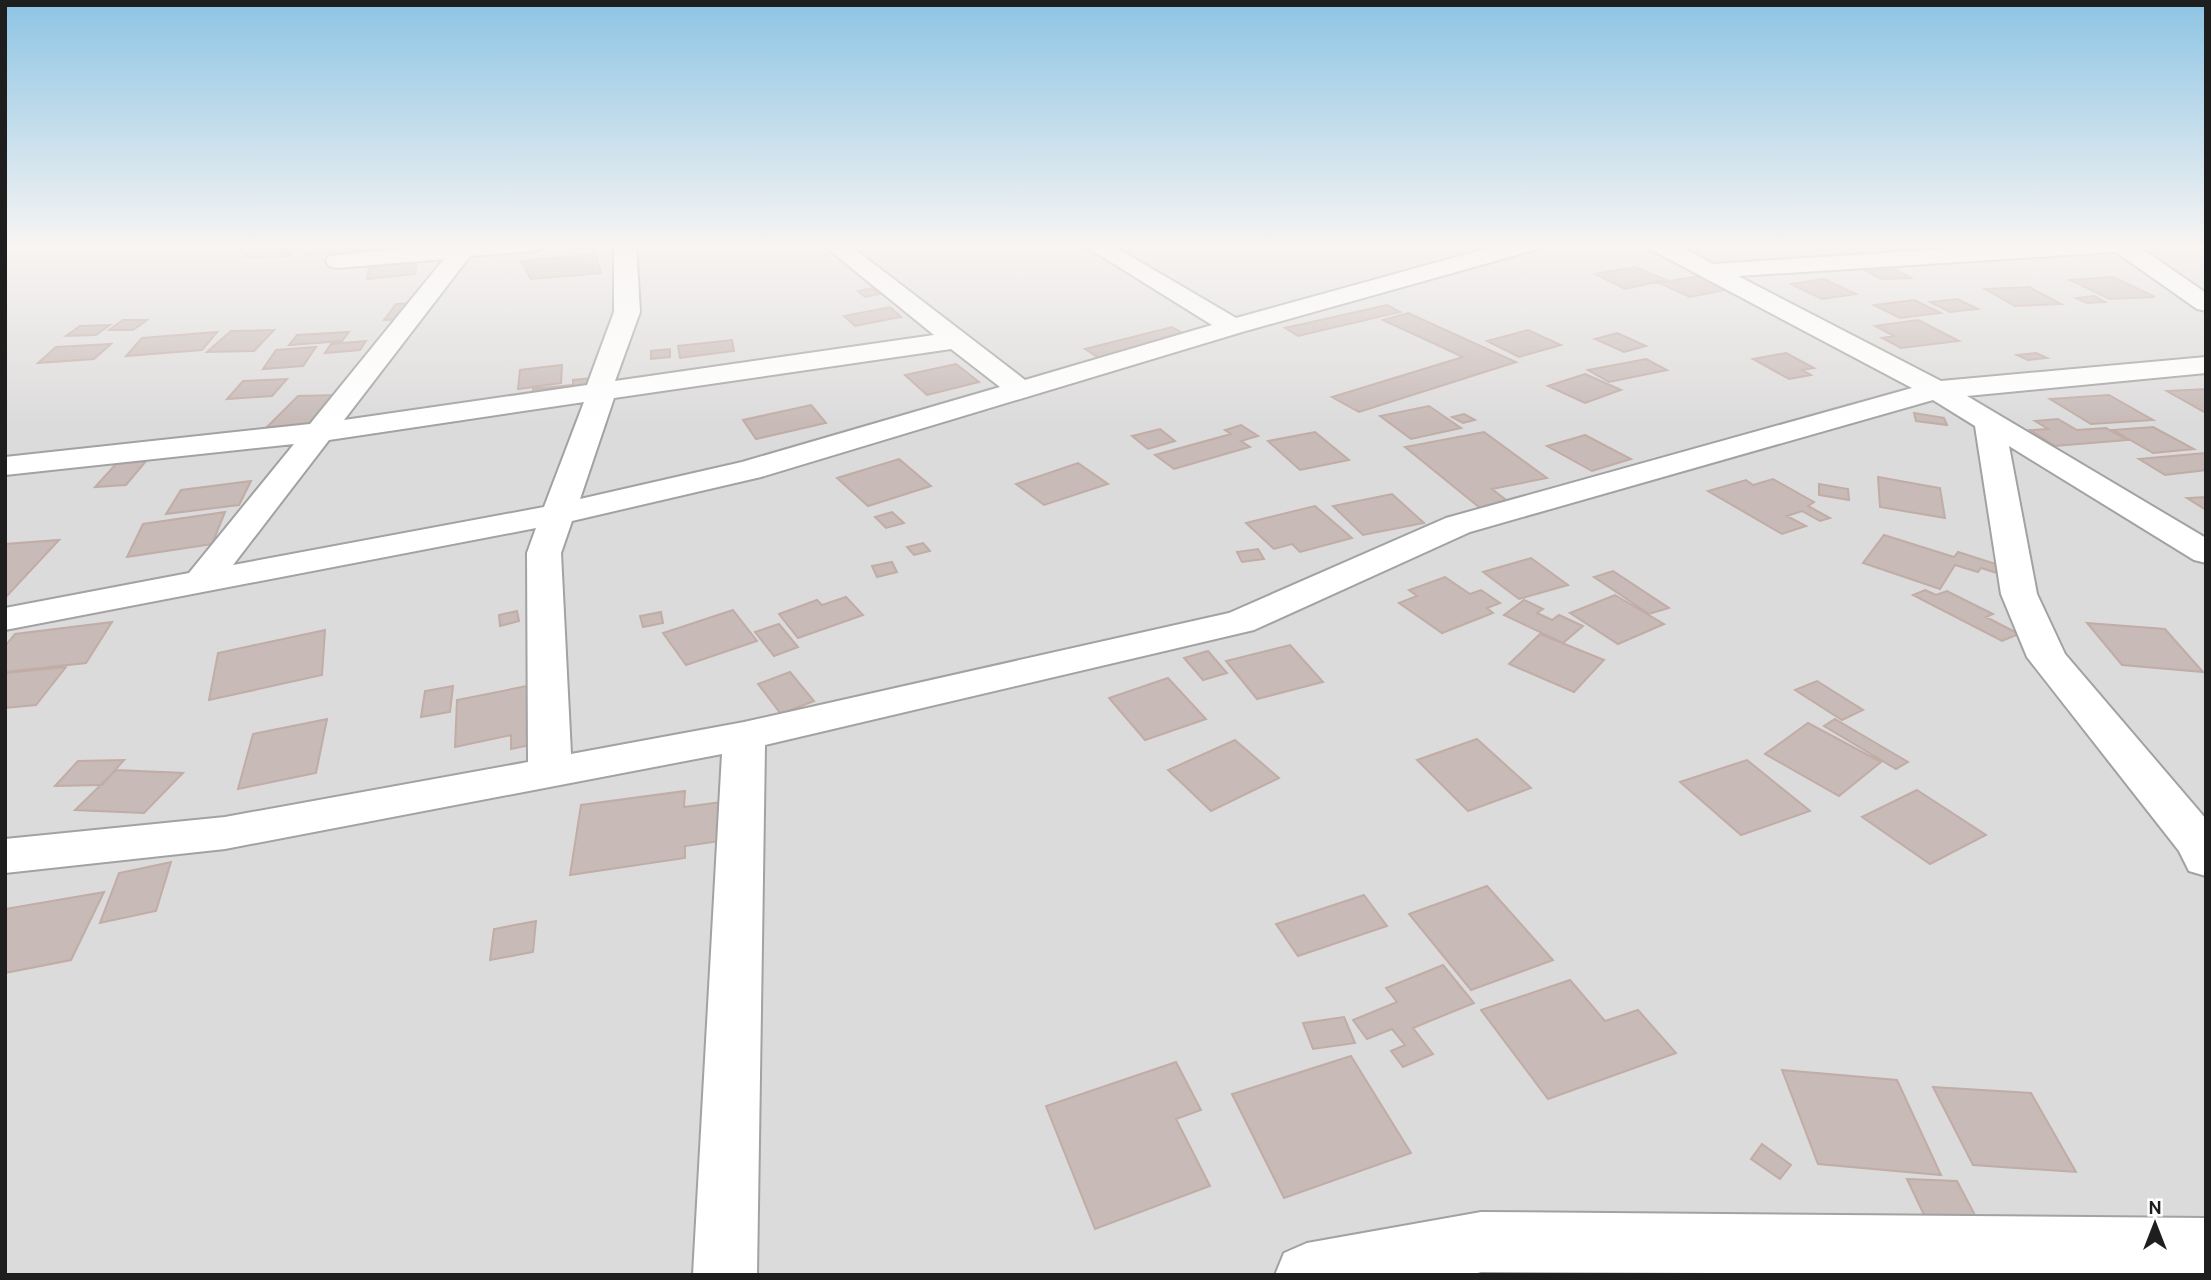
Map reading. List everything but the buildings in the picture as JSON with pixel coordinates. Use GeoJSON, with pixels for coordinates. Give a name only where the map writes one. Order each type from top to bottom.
{"type":"FeatureCollection","features":[{"type":"Feature","properties":{"kind":"street"},"geometry":{"type":"LineString","coordinates":[[201,582],[421,304]]}},
{"type":"Feature","properties":{"kind":"street"},"geometry":{"type":"LineString","coordinates":[[550,772],[544,553],[602,392],[601,380],[626,312],[626,304]]}},
{"type":"Feature","properties":{"kind":"street"},"geometry":{"type":"LineString","coordinates":[[910,304],[1021,390]]}},
{"type":"Feature","properties":{"kind":"street"},"geometry":{"type":"LineString","coordinates":[[1194,304],[1233,327]]}},
{"type":"Feature","properties":{"kind":"street"},"geometry":{"type":"LineString","coordinates":[[5,619],[559,514],[750,470],[1316,304]]}},
{"type":"Feature","properties":{"kind":"street"},"geometry":{"type":"LineString","coordinates":[[1771,304],[1937,390],[2206,553]]}},
{"type":"Feature","properties":{"kind":"street"},"geometry":{"type":"LineString","coordinates":[[5,466],[320,432],[957,340]]}},
{"type":"Feature","properties":{"kind":"street"},"geometry":{"type":"LineString","coordinates":[[5,856],[225,833],[744,736],[1241,622],[1458,526],[1937,390],[2206,365]]}},
{"type":"Feature","properties":{"kind":"street"},"geometry":{"type":"LineString","coordinates":[[1989,421],[2019,594],[2048,657],[2201,845],[2206,859]]}},
{"type":"Feature","properties":{"kind":"street"},"geometry":{"type":"LineString","coordinates":[[725,1275],[744,736]]}},
{"type":"Feature","properties":{"kind":"street"},"geometry":{"type":"LineString","coordinates":[[1307,1275],[1481,1242],[2206,1249]]}},
{"type":"Feature","properties":{"kind":"shaded area"},"geometry":{"type":"Polygon","coordinates":[[[5,304],[2206,304],[2206,1275],[5,1275],[5,304]]]}}]}
